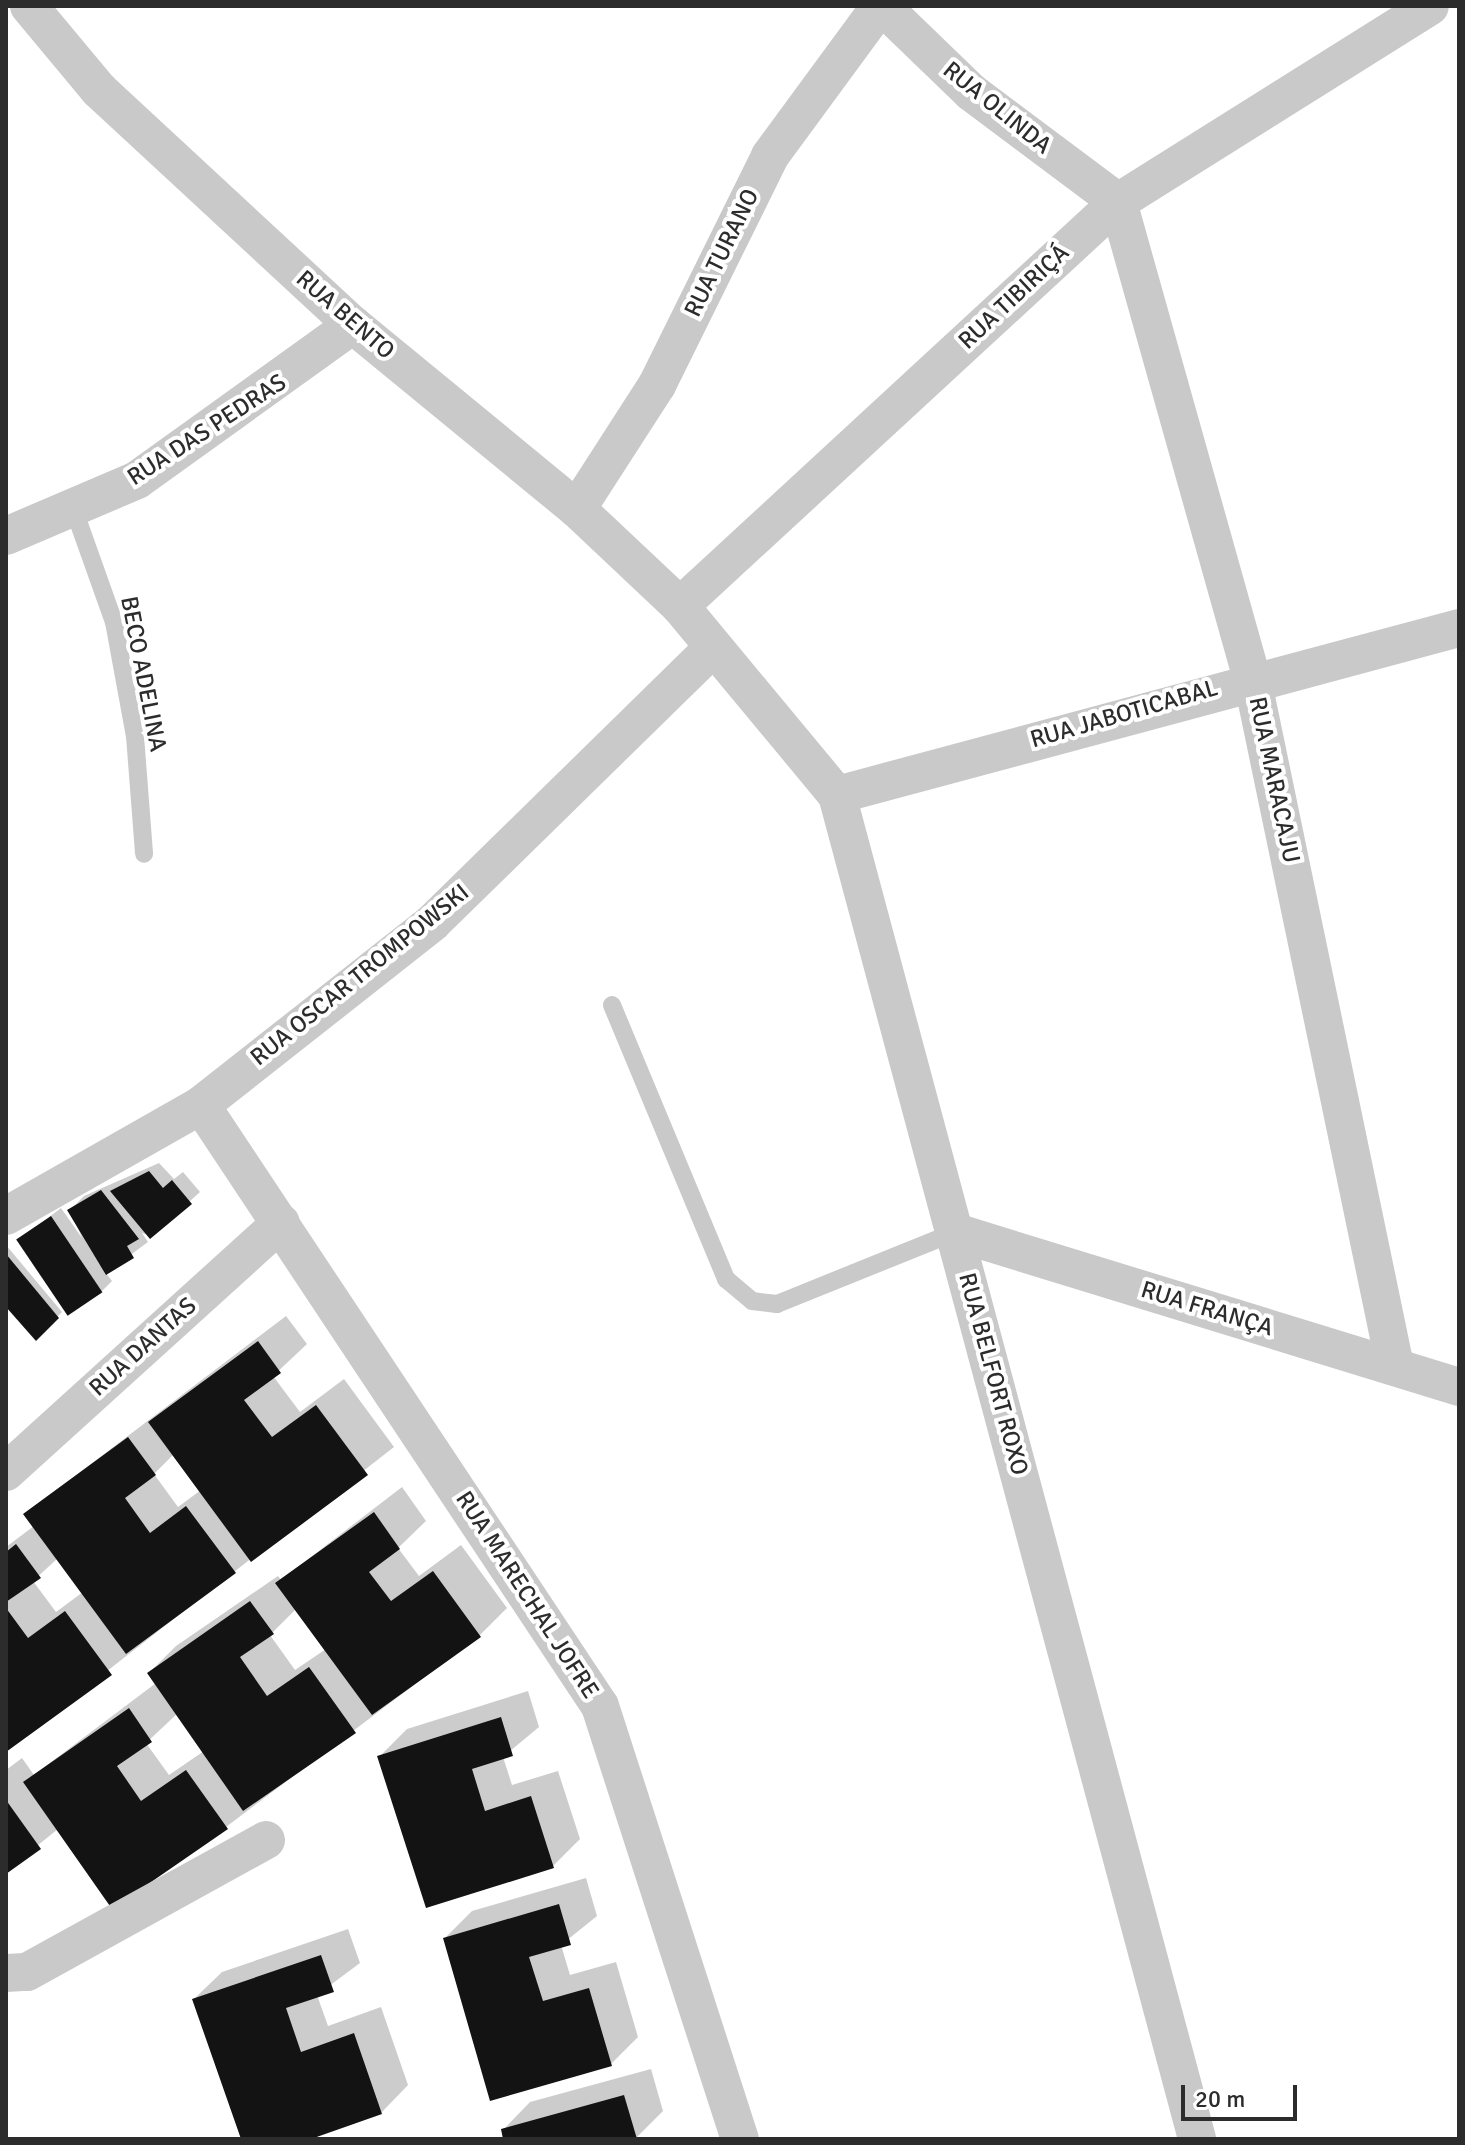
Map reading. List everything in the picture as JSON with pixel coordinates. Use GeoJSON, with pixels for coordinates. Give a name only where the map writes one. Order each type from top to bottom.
{"type":"FeatureCollection","features":[{"type":"Feature","properties":{"kind":"street","name":"RUA BENTO"},"geometry":{"type":"LineString","coordinates":[[29,6],[99,90],[353,325],[577,509],[680,606]]}},
{"type":"Feature","properties":{"kind":"street","name":"RUA OLINDA"},"geometry":{"type":"LineString","coordinates":[[881,6],[971,92],[1118,202]]}},
{"type":"Feature","properties":{"kind":"street","name":"RUA TURANO"},"geometry":{"type":"LineString","coordinates":[[577,509],[657,385],[770,156],[881,6]]}},
{"type":"Feature","properties":{"kind":"street","name":"RUA TIBIRIÇÁ"},"geometry":{"type":"LineString","coordinates":[[680,606],[1118,202],[1430,6]]}},
{"type":"Feature","properties":{"kind":"street","name":"RUA MARACAJU"},"geometry":{"type":"LineString","coordinates":[[1118,202],[1252,678],[1395,1366]]}},
{"type":"Feature","properties":{"kind":"street","name":"RUA DAS PEDRAS"},"geometry":{"type":"LineString","coordinates":[[6,536],[137,480],[353,325]]}},
{"type":"Feature","properties":{"kind":"street"},"geometry":{"type":"LineString","coordinates":[[680,606],[711,650]]}},
{"type":"Feature","properties":{"kind":"street","name":"RUA JABOTICABAL"},"geometry":{"type":"LineString","coordinates":[[837,795],[1252,678],[1459,628]]}},
{"type":"Feature","properties":{"kind":"street","name":"RUA BELFORT ROXO"},"geometry":{"type":"LineString","coordinates":[[711,650],[837,795],[1197,2139]]}},
{"type":"Feature","properties":{"kind":"street","name":"RUA OSCAR TROMPOWSKI"},"geometry":{"type":"LineString","coordinates":[[6,1216],[201,1105],[432,923],[711,650]]}},
{"type":"Feature","properties":{"kind":"street","name":"RUA MARECHAL JOFRE"},"geometry":{"type":"LineString","coordinates":[[201,1105],[600,1706],[740,2139]]}},
{"type":"Feature","properties":{"kind":"street","name":"RUA DANTAS"},"geometry":{"type":"LineString","coordinates":[[6,1472],[281,1223]]}},
{"type":"Feature","properties":{"kind":"street","name":"RUA FRANÇA"},"geometry":{"type":"LineString","coordinates":[[955,1232],[1459,1387]]}},
{"type":"Feature","properties":{"kind":"street"},"geometry":{"type":"LineString","coordinates":[[6,1973],[27,1972],[266,1840]]}},
{"type":"Feature","properties":{"kind":"lane","name":"BECO ADELINA"},"geometry":{"type":"LineString","coordinates":[[73,507],[114,622],[135,736],[144,854]]}},
{"type":"Feature","properties":{"kind":"lane"},"geometry":{"type":"LineString","coordinates":[[612,1005],[726,1279],[752,1301],[777,1304],[955,1232]]}},
{"type":"Feature","properties":{"kind":"building"},"geometry":{"type":"Polygon","coordinates":[[[149,1171],[163,1188],[172,1180],[192,1204],[150,1239],[110,1191],[149,1171]]]}},
{"type":"Feature","properties":{"kind":"building"},"geometry":{"type":"Polygon","coordinates":[[[101,1190],[139,1239],[127,1246],[134,1258],[106,1275],[67,1210],[101,1190]]]}},
{"type":"Feature","properties":{"kind":"building"},"geometry":{"type":"Polygon","coordinates":[[[51,1216],[102,1292],[68,1316],[16,1239],[51,1216]]]}},
{"type":"Feature","properties":{"kind":"building"},"geometry":{"type":"Polygon","coordinates":[[[6,1254],[59,1318],[36,1341],[6,1307],[6,1254]]]}},
{"type":"Feature","properties":{"kind":"building"},"geometry":{"type":"Polygon","coordinates":[[[258,1341],[281,1373],[244,1400],[272,1437],[316,1405],[368,1475],[251,1562],[148,1422],[258,1341]]]}},
{"type":"Feature","properties":{"kind":"building"},"geometry":{"type":"Polygon","coordinates":[[[128,1437],[156,1475],[125,1498],[150,1533],[186,1506],[236,1573],[126,1654],[23,1514],[128,1437]]]}},
{"type":"Feature","properties":{"kind":"building"},"geometry":{"type":"Polygon","coordinates":[[[374,1512],[400,1549],[369,1572],[391,1601],[433,1571],[481,1637],[372,1715],[275,1583],[374,1512]]]}},
{"type":"Feature","properties":{"kind":"building"},"geometry":{"type":"Polygon","coordinates":[[[16,1544],[41,1578],[6,1602],[6,1552],[16,1544]]]}},
{"type":"Feature","properties":{"kind":"building"},"geometry":{"type":"Polygon","coordinates":[[[250,1601],[274,1634],[240,1657],[267,1696],[309,1667],[356,1733],[243,1811],[147,1673],[250,1601]]]}},
{"type":"Feature","properties":{"kind":"building"},"geometry":{"type":"Polygon","coordinates":[[[6,1608],[28,1638],[65,1611],[112,1675],[6,1752],[6,1608]]]}},
{"type":"Feature","properties":{"kind":"building"},"geometry":{"type":"Polygon","coordinates":[[[129,1708],[152,1742],[117,1766],[141,1801],[186,1770],[228,1829],[112,1909],[23,1782],[129,1708]]]}},
{"type":"Feature","properties":{"kind":"building"},"geometry":{"type":"Polygon","coordinates":[[[501,1717],[513,1756],[472,1769],[485,1811],[531,1796],[554,1868],[426,1908],[377,1756],[501,1717]]]}},
{"type":"Feature","properties":{"kind":"building"},"geometry":{"type":"Polygon","coordinates":[[[6,1800],[41,1849],[6,1874],[6,1800]]]}},
{"type":"Feature","properties":{"kind":"building"},"geometry":{"type":"Polygon","coordinates":[[[559,1904],[571,1945],[529,1957],[543,2001],[589,1988],[612,2066],[490,2101],[443,1938],[559,1904]]]}},
{"type":"Feature","properties":{"kind":"building"},"geometry":{"type":"Polygon","coordinates":[[[321,1955],[334,1992],[286,2008],[301,2052],[354,2033],[382,2114],[311,2139],[241,2139],[192,1999],[321,1955]]]}},
{"type":"Feature","properties":{"kind":"building"},"geometry":{"type":"Polygon","coordinates":[[[624,2095],[637,2139],[503,2139],[501,2129],[624,2095]]]}}]}
